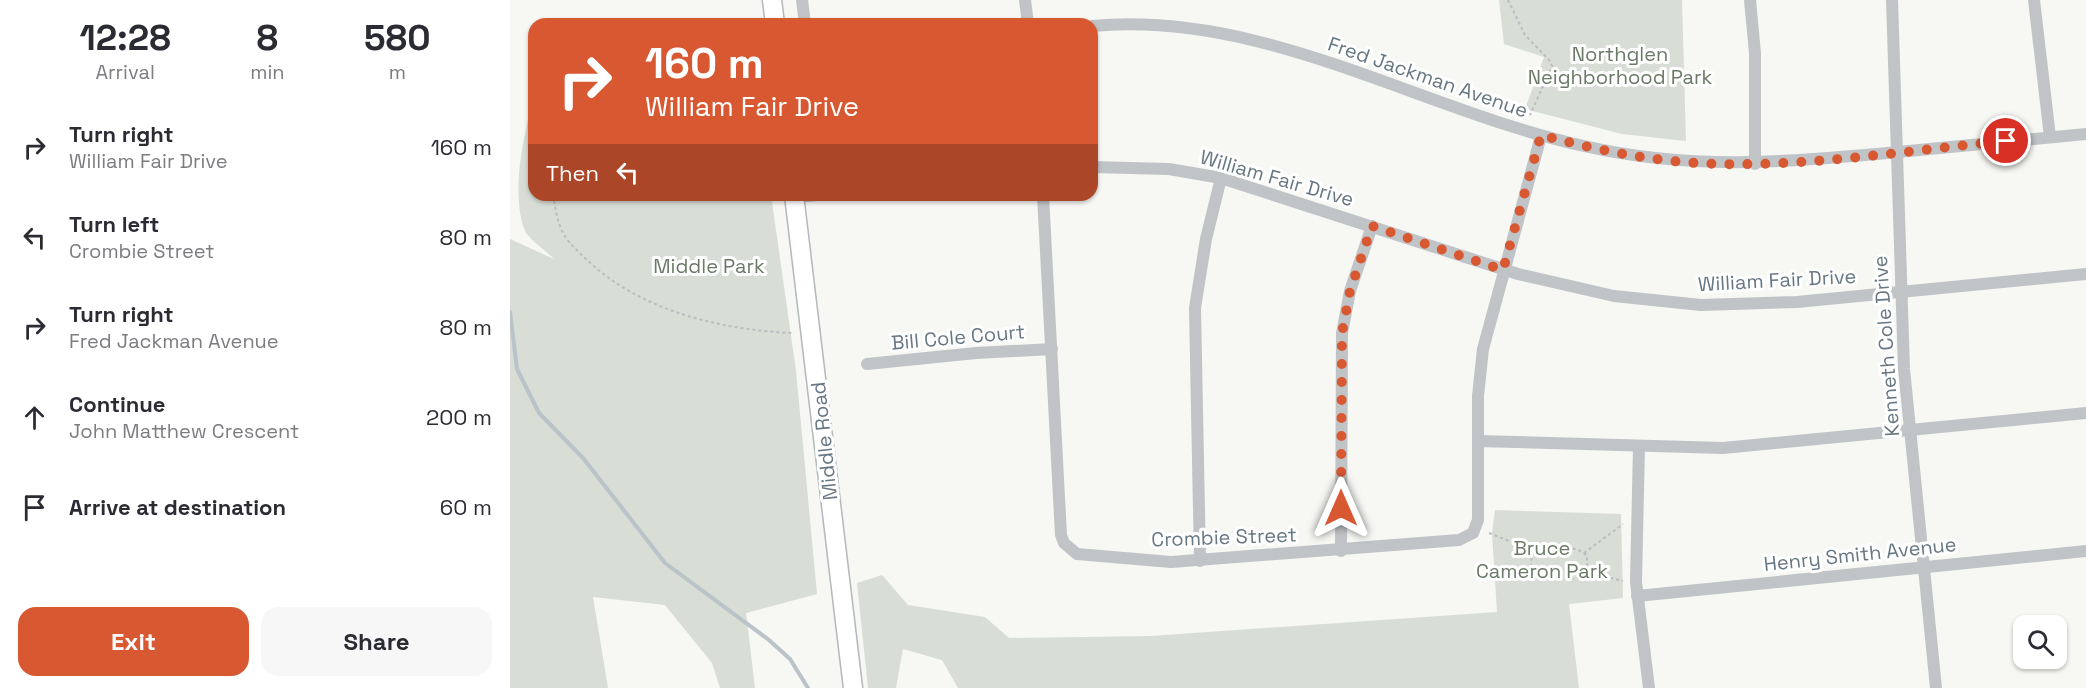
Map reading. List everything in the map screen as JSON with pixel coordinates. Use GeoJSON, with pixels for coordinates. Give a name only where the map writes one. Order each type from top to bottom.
{"type":"FeatureCollection","features":[{"type":"Feature","properties":{"kind":"street"},"geometry":{"type":"LineString","coordinates":[[772,0],[774,18]]}},
{"type":"Feature","properties":{"kind":"street"},"geometry":{"type":"LineString","coordinates":[[802,0],[804,18]]}},
{"type":"Feature","properties":{"kind":"street"},"geometry":{"type":"LineString","coordinates":[[1025,0],[1027,18]]}},
{"type":"Feature","properties":{"kind":"street"},"geometry":{"type":"LineString","coordinates":[[1750,0],[1755,53],[1755,164]]}},
{"type":"Feature","properties":{"kind":"street","name":"Kenneth Cole Drive"},"geometry":{"type":"LineString","coordinates":[[1892,0],[1900,292],[1936,688]]}},
{"type":"Feature","properties":{"kind":"street"},"geometry":{"type":"LineString","coordinates":[[2034,0],[2050,137]]}},
{"type":"Feature","properties":{"kind":"street","name":"Fred Jackman Avenue"},"geometry":{"type":"LineString","coordinates":[[1098,26],[1181,27],[1264,43],[1541,135],[1582,146],[1658,159],[1755,164],[2086,134]]}},
{"type":"Feature","properties":{"kind":"street","name":"Crombie Street"},"geometry":{"type":"LineString","coordinates":[[1043,201],[1061,536],[1064,543],[1077,554],[1200,561],[1459,540],[1473,533],[1478,520],[1478,396],[1483,349],[1541,135]]}},
{"type":"Feature","properties":{"kind":"street","name":"William Fair Drive"},"geometry":{"type":"LineString","coordinates":[[1098,167],[1170,169],[1221,178],[1503,270],[1566,287],[1614,296],[1701,305],[1797,302],[2086,273]]}},
{"type":"Feature","properties":{"kind":"street"},"geometry":{"type":"LineString","coordinates":[[1200,561],[1195,308],[1206,239],[1221,178]]}},
{"type":"Feature","properties":{"kind":"street","name":"Middle Road"},"geometry":{"type":"LineString","coordinates":[[795,201],[853,688]]}},
{"type":"Feature","properties":{"kind":"street"},"geometry":{"type":"LineString","coordinates":[[1341,550],[1342,333],[1350,291],[1372,226]]}},
{"type":"Feature","properties":{"kind":"street","name":"Bill Cole Court"},"geometry":{"type":"LineString","coordinates":[[867,364],[976,353],[1052,349]]}},
{"type":"Feature","properties":{"kind":"street"},"geometry":{"type":"LineString","coordinates":[[1478,441],[1723,448],[2086,412]]}},
{"type":"Feature","properties":{"kind":"street"},"geometry":{"type":"LineString","coordinates":[[1639,446],[1635,555],[1637,596],[1649,688]]}},
{"type":"Feature","properties":{"kind":"street","name":"Henry Smith Avenue"},"geometry":{"type":"LineString","coordinates":[[1637,596],[2086,551]]}},
{"type":"Feature","properties":{"kind":"path"},"geometry":{"type":"LineString","coordinates":[[1508,0],[1525,35],[1551,61],[1550,73],[1530,115]]}},
{"type":"Feature","properties":{"kind":"path"},"geometry":{"type":"LineString","coordinates":[[1550,73],[1599,83]]}},
{"type":"Feature","properties":{"kind":"path"},"geometry":{"type":"LineString","coordinates":[[554,201],[558,221],[568,242],[597,269],[642,299],[664,308],[740,329],[794,333]]}},
{"type":"Feature","properties":{"kind":"path"},"geometry":{"type":"LineString","coordinates":[[1584,553],[1623,524]]}},
{"type":"Feature","properties":{"kind":"path"},"geometry":{"type":"LineString","coordinates":[[1489,533],[1532,550],[1573,548],[1584,553]]}},
{"type":"Feature","properties":{"kind":"path"},"geometry":{"type":"LineString","coordinates":[[1532,550],[1531,569],[1538,576],[1576,580],[1587,572]]}},
{"type":"Feature","properties":{"kind":"path"},"geometry":{"type":"LineString","coordinates":[[1584,553],[1587,572]]}},
{"type":"Feature","properties":{"kind":"path"},"geometry":{"type":"LineString","coordinates":[[1587,572],[1623,581]]}},
{"type":"Feature","properties":{"kind":"green space","name":"Northglen Neighborhood Park"},"geometry":{"type":"Polygon","coordinates":[[[1499,0],[1682,0],[1686,141],[1622,134],[1525,109],[1544,57],[1504,44],[1499,0]]]}},
{"type":"Feature","properties":{"kind":"green space","name":"Middle Park"},"geometry":{"type":"Polygon","coordinates":[[[528,121],[528,201],[772,201],[796,371],[817,594],[746,613],[755,688],[720,688],[712,663],[665,605],[593,597],[608,688],[510,688],[510,239],[554,259],[526,233],[521,219],[520,166],[528,121]]]}},
{"type":"Feature","properties":{"kind":"green space","name":"Bruce Cameron Park"},"geometry":{"type":"Polygon","coordinates":[[[1495,510],[1621,514],[1623,598],[1569,604],[1579,688],[958,688],[942,660],[903,649],[896,688],[868,688],[857,583],[882,575],[908,605],[985,617],[1009,638],[1151,636],[1497,612],[1492,533],[1495,510]]]}},
{"type":"Feature","properties":{"kind":"waterway"},"geometry":{"type":"LineString","coordinates":[[510,312],[517,369],[539,413],[583,458],[665,563],[769,640],[790,659],[808,688]]}},
{"type":"Feature","properties":{"kind":"route"},"geometry":{"type":"LineString","coordinates":[[1341,508],[1342,333],[1350,291],[1372,226],[1503,270],[1541,135],[1619,153],[1720,164],[1777,163],[2006,141]]}}]}
